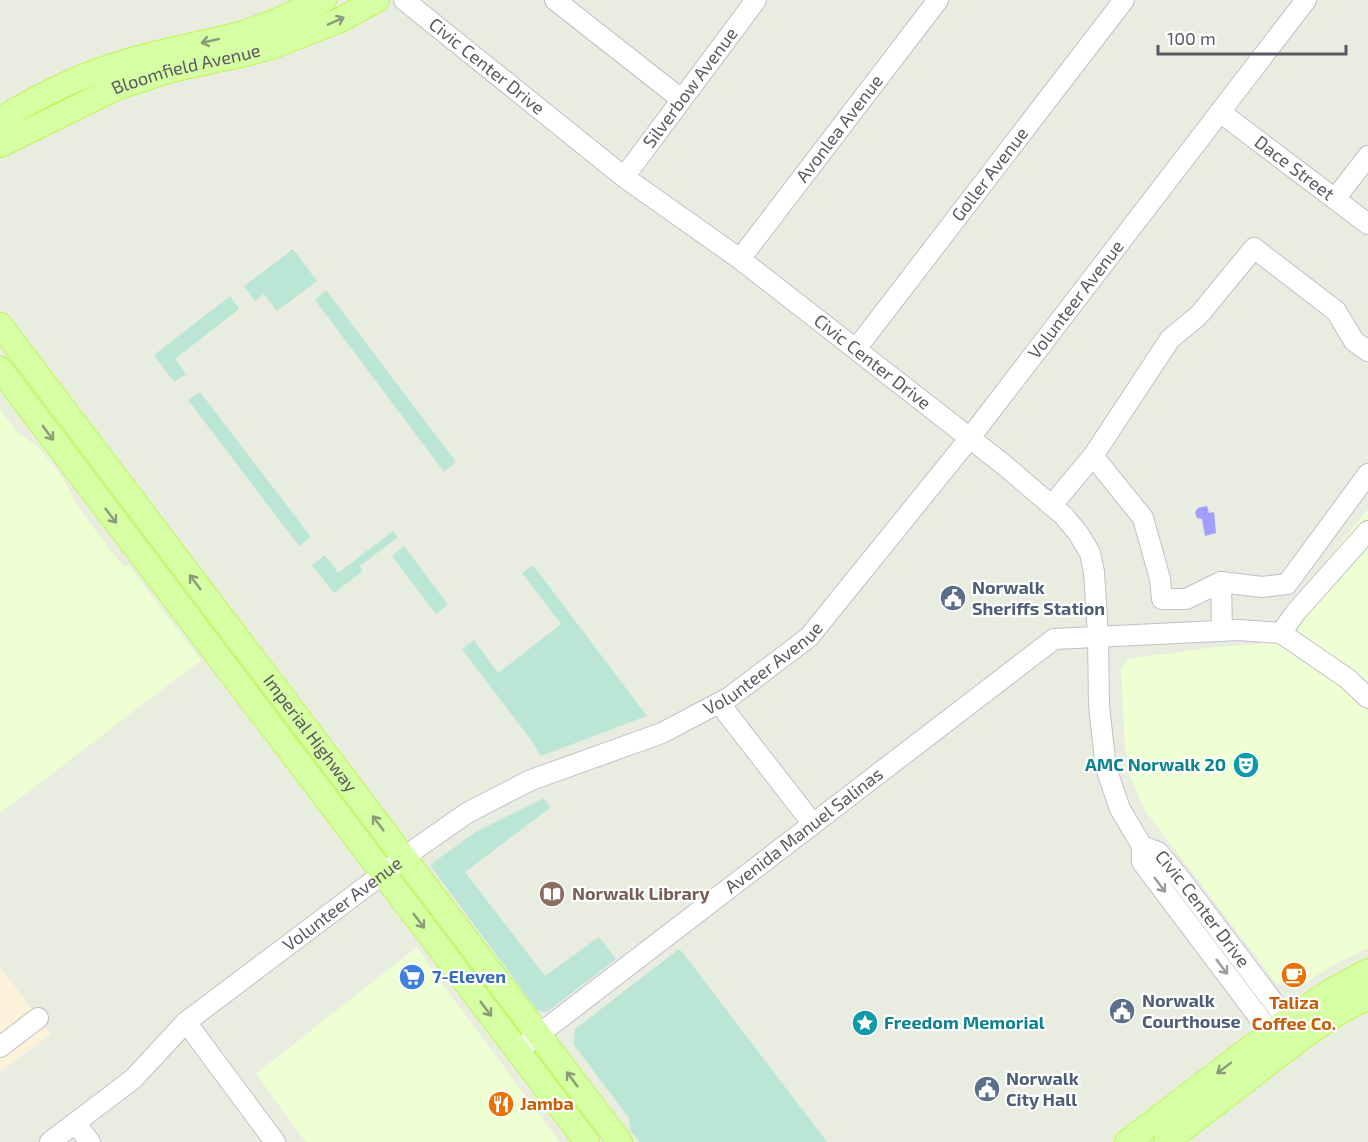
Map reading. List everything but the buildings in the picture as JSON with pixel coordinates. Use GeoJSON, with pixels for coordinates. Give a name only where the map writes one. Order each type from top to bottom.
{"type":"FeatureCollection","features":[{"type":"Feature","properties":{"kind":"main road","name":"Bloomfield Avenue"},"geometry":{"type":"LineString","coordinates":[[4,134],[118,87],[182,57],[324,0]]}},
{"type":"Feature","properties":{"kind":"main road","name":"Bloomfield Avenue"},"geometry":{"type":"LineString","coordinates":[[4,134],[25,104],[76,80],[117,65],[271,47],[338,21],[377,0]]}},
{"type":"Feature","properties":{"kind":"main road","name":"Imperial Highway"},"geometry":{"type":"LineString","coordinates":[[0,325],[621,1142]]}},
{"type":"Feature","properties":{"kind":"main road"},"geometry":{"type":"LineString","coordinates":[[0,351],[43,401],[46,402],[54,396]]}},
{"type":"Feature","properties":{"kind":"main road","name":"Imperial Highway"},"geometry":{"type":"LineString","coordinates":[[0,369],[587,1142]]}},
{"type":"Feature","properties":{"kind":"main road"},"geometry":{"type":"LineString","coordinates":[[183,610],[197,610],[203,615],[251,677],[285,701]]}},
{"type":"Feature","properties":{"kind":"main road"},"geometry":{"type":"LineString","coordinates":[[262,714],[273,711],[280,715],[312,755],[345,779]]}},
{"type":"Feature","properties":{"kind":"main road"},"geometry":{"type":"LineString","coordinates":[[1166,1142],[1331,991],[1368,972]]}},
{"type":"Feature","properties":{"kind":"main road"},"geometry":{"type":"LineString","coordinates":[[1127,1142],[1284,1036],[1368,997]]}},
{"type":"Feature","properties":{"kind":"street","name":"Civic Center Drive"},"geometry":{"type":"LineString","coordinates":[[404,0],[624,177],[740,259],[1004,464],[1052,505],[1078,533],[1090,553],[1095,578],[1099,706],[1106,768],[1120,809],[1142,846],[1158,852],[1182,880],[1284,1036]]}},
{"type":"Feature","properties":{"kind":"street"},"geometry":{"type":"LineString","coordinates":[[555,0],[681,99]]}},
{"type":"Feature","properties":{"kind":"street","name":"Silverbow Avenue"},"geometry":{"type":"LineString","coordinates":[[624,177],[756,0]]}},
{"type":"Feature","properties":{"kind":"street","name":"Avonlea Avenue"},"geometry":{"type":"LineString","coordinates":[[740,259],[939,0]]}},
{"type":"Feature","properties":{"kind":"street","name":"Goller Avenue"},"geometry":{"type":"LineString","coordinates":[[856,349],[1124,0]]}},
{"type":"Feature","properties":{"kind":"street","name":"Volunteer Avenue"},"geometry":{"type":"LineString","coordinates":[[51,1142],[133,1079],[186,1022],[467,813],[510,790],[545,775],[662,733],[719,703],[809,637],[969,439],[1306,0]]}},
{"type":"Feature","properties":{"kind":"street","name":"Dace Street"},"geometry":{"type":"LineString","coordinates":[[1220,112],[1368,224]]}},
{"type":"Feature","properties":{"kind":"street"},"geometry":{"type":"LineString","coordinates":[[1335,199],[1368,156]]}},
{"type":"Feature","properties":{"kind":"street"},"geometry":{"type":"LineString","coordinates":[[1052,505],[1093,456],[1170,339],[1199,315],[1254,248],[1336,311],[1354,341],[1368,351]]}},
{"type":"Feature","properties":{"kind":"street"},"geometry":{"type":"LineString","coordinates":[[1093,456],[1143,518],[1160,579],[1162,599],[1186,599],[1221,582],[1262,586],[1287,584],[1368,474]]}},
{"type":"Feature","properties":{"kind":"street"},"geometry":{"type":"LineString","coordinates":[[1368,531],[1296,612],[1281,633],[1348,679],[1368,698]]}},
{"type":"Feature","properties":{"kind":"street"},"geometry":{"type":"LineString","coordinates":[[1221,582],[1222,631]]}},
{"type":"Feature","properties":{"kind":"street","name":"Avenida Manuel Salinas"},"geometry":{"type":"LineString","coordinates":[[518,1051],[1050,641],[1061,638],[1222,631],[1281,633]]}},
{"type":"Feature","properties":{"kind":"street"},"geometry":{"type":"LineString","coordinates":[[719,703],[813,824]]}},
{"type":"Feature","properties":{"kind":"street"},"geometry":{"type":"LineString","coordinates":[[0,1047],[38,1018]]}},
{"type":"Feature","properties":{"kind":"street"},"geometry":{"type":"LineString","coordinates":[[186,1022],[275,1142]]}},
{"type":"Feature","properties":{"kind":"street"},"geometry":{"type":"LineString","coordinates":[[75,1123],[90,1142]]}},
{"type":"Feature","properties":{"kind":"shaded area"},"geometry":{"type":"Polygon","coordinates":[[[293,249],[317,281],[277,311],[264,294],[255,301],[244,286],[293,249]]]}},
{"type":"Feature","properties":{"kind":"shaded area"},"geometry":{"type":"Polygon","coordinates":[[[326,290],[456,462],[444,472],[315,300],[326,290]]]}},
{"type":"Feature","properties":{"kind":"shaded area"},"geometry":{"type":"Polygon","coordinates":[[[230,296],[239,309],[175,359],[186,374],[174,382],[154,355],[230,296]]]}},
{"type":"Feature","properties":{"kind":"shaded area"},"geometry":{"type":"Polygon","coordinates":[[[200,392],[311,537],[299,546],[188,400],[200,392]]]}},
{"type":"Feature","properties":{"kind":"shaded area"},"geometry":{"type":"Polygon","coordinates":[[[0,410],[17,432],[39,448],[63,478],[79,508],[111,551],[124,567],[128,565],[201,660],[0,813],[0,410]]]}},
{"type":"Feature","properties":{"kind":"shaded area"},"geometry":{"type":"Polygon","coordinates":[[[1207,506],[1209,513],[1214,512],[1216,533],[1205,536],[1202,519],[1197,518],[1195,512],[1198,508],[1207,506]]]}},
{"type":"Feature","properties":{"kind":"shaded area"},"geometry":{"type":"Polygon","coordinates":[[[1368,509],[1368,948],[1333,965],[1298,988],[1277,984],[1145,810],[1130,776],[1125,746],[1121,669],[1129,659],[1257,644],[1286,612],[1368,509]]]}},
{"type":"Feature","properties":{"kind":"shaded area"},"geometry":{"type":"Polygon","coordinates":[[[393,531],[398,537],[360,566],[363,571],[334,593],[312,565],[325,555],[338,573],[393,531]]]}},
{"type":"Feature","properties":{"kind":"shaded area"},"geometry":{"type":"Polygon","coordinates":[[[404,546],[448,605],[436,614],[392,556],[404,546]]]}},
{"type":"Feature","properties":{"kind":"shaded area"},"geometry":{"type":"Polygon","coordinates":[[[533,565],[647,716],[541,756],[462,649],[474,640],[498,673],[561,624],[522,573],[533,565]]]}},
{"type":"Feature","properties":{"kind":"shaded area"},"geometry":{"type":"Polygon","coordinates":[[[544,798],[550,808],[465,872],[545,976],[599,937],[616,959],[547,1012],[537,1010],[430,865],[477,831],[544,798]]]}},
{"type":"Feature","properties":{"kind":"shaded area"},"geometry":{"type":"Polygon","coordinates":[[[417,947],[560,1142],[306,1142],[256,1074],[417,947]]]}},
{"type":"Feature","properties":{"kind":"shaded area"},"geometry":{"type":"Polygon","coordinates":[[[679,949],[827,1142],[640,1142],[631,1131],[629,1118],[574,1045],[575,1029],[679,949]]]}},
{"type":"Feature","properties":{"kind":"shaded area"},"geometry":{"type":"Polygon","coordinates":[[[0,967],[51,1034],[0,1072],[0,967]]]}},
{"type":"Feature","properties":{"kind":"place","name":"Norwalk Sheriffs Station"},"geometry":{"type":"Point","coordinates":[953,598]}},
{"type":"Feature","properties":{"kind":"place","name":"AMC Norwalk 20"},"geometry":{"type":"Point","coordinates":[1246,765]}},
{"type":"Feature","properties":{"kind":"place","name":"Norwalk Library"},"geometry":{"type":"Point","coordinates":[552,894]}},
{"type":"Feature","properties":{"kind":"place","name":"Taliza Coffee Co."},"geometry":{"type":"Point","coordinates":[1294,975]}},
{"type":"Feature","properties":{"kind":"place","name":"7-Eleven"},"geometry":{"type":"Point","coordinates":[412,977]}},
{"type":"Feature","properties":{"kind":"place","name":"Norwalk Courthouse"},"geometry":{"type":"Point","coordinates":[1122,1011]}},
{"type":"Feature","properties":{"kind":"place","name":"Freedom Memorial"},"geometry":{"type":"Point","coordinates":[865,1023]}},
{"type":"Feature","properties":{"kind":"place","name":"Norwalk City Hall"},"geometry":{"type":"Point","coordinates":[987,1089]}},
{"type":"Feature","properties":{"kind":"place","name":"Jamba"},"geometry":{"type":"Point","coordinates":[501,1104]}}]}
